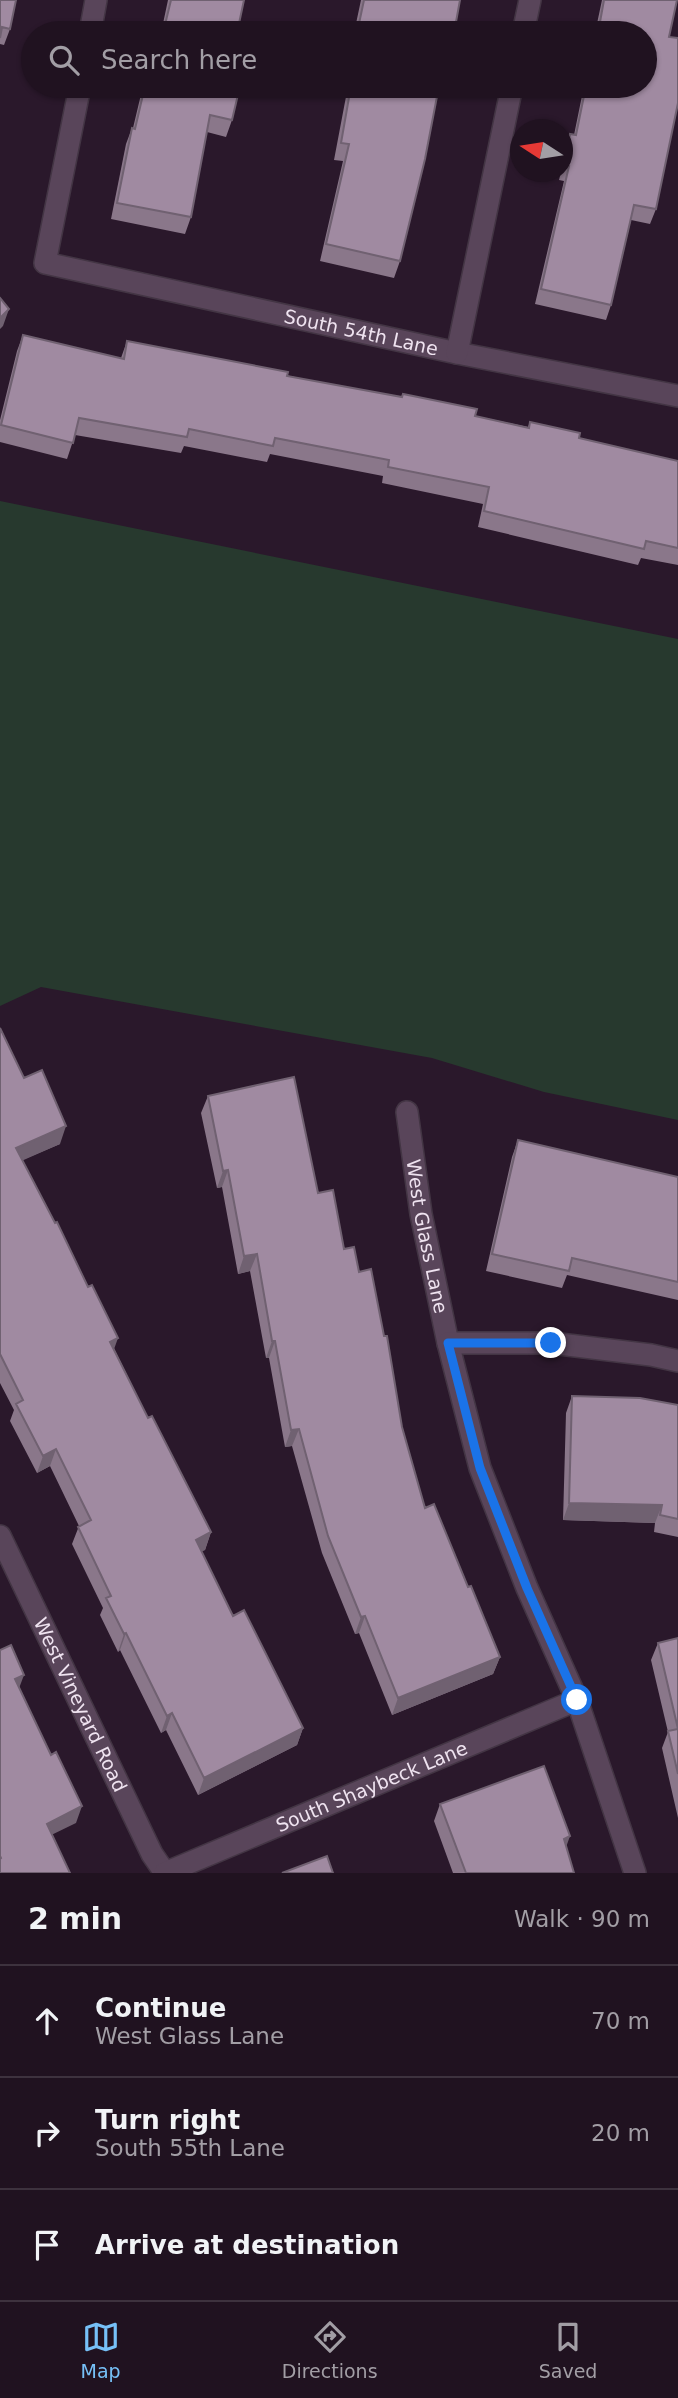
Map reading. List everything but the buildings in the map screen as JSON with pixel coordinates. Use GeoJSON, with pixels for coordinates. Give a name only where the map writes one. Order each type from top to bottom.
{"type":"FeatureCollection","features":[{"type":"Feature","properties":{"kind":"street"},"geometry":{"type":"LineString","coordinates":[[92,21],[96,0]]}},
{"type":"Feature","properties":{"kind":"street"},"geometry":{"type":"LineString","coordinates":[[526,21],[530,0]]}},
{"type":"Feature","properties":{"kind":"street","name":"South 54th Lane"},"geometry":{"type":"LineString","coordinates":[[78,98],[45,263],[457,353],[678,396]]}},
{"type":"Feature","properties":{"kind":"street"},"geometry":{"type":"LineString","coordinates":[[457,353],[510,98]]}},
{"type":"Feature","properties":{"kind":"street","name":"West Glass Lane"},"geometry":{"type":"LineString","coordinates":[[407,1112],[421,1214],[448,1343],[480,1468],[527,1588],[577,1700],[635,1873]]}},
{"type":"Feature","properties":{"kind":"street"},"geometry":{"type":"LineString","coordinates":[[448,1343],[551,1343],[678,1361]]}},
{"type":"Feature","properties":{"kind":"street","name":"West Vineyard Road"},"geometry":{"type":"LineString","coordinates":[[0,1536],[152,1854],[165,1873]]}},
{"type":"Feature","properties":{"kind":"street","name":"South Shaybeck Lane"},"geometry":{"type":"LineString","coordinates":[[165,1873],[577,1700]]}},
{"type":"Feature","properties":{"kind":"green space"},"geometry":{"type":"Polygon","coordinates":[[[0,501],[678,639],[678,1120],[544,1092],[432,1058],[41,987],[0,1006],[0,501]]]}},
{"type":"Feature","properties":{"kind":"route"},"geometry":{"type":"LineString","coordinates":[[551,1343],[448,1343],[480,1468],[527,1588],[577,1700]]}}]}
